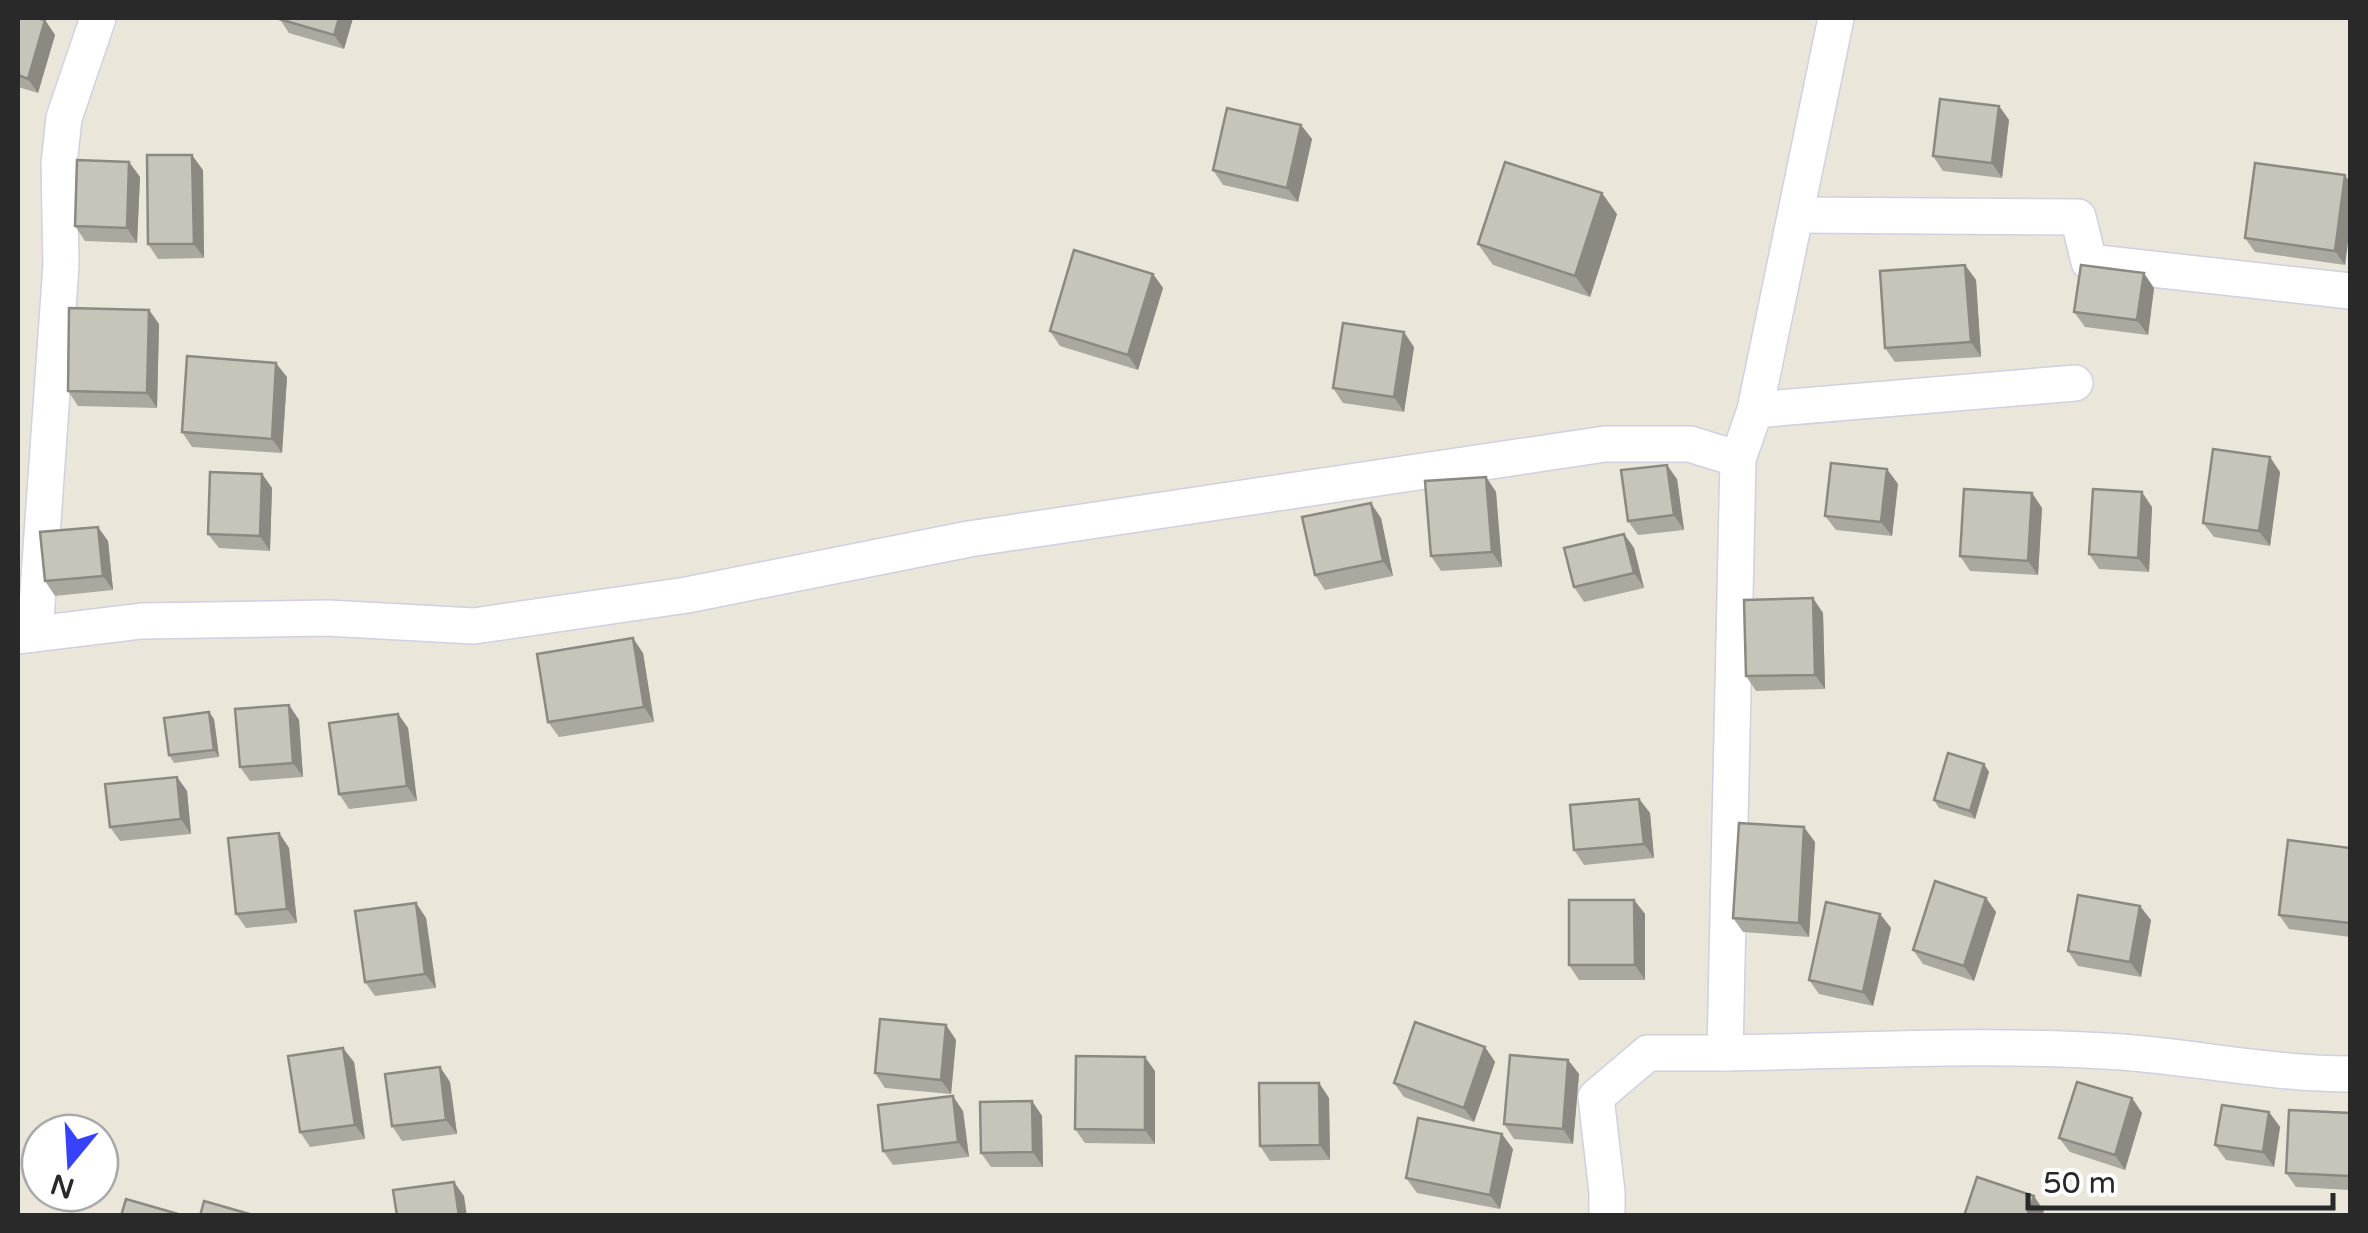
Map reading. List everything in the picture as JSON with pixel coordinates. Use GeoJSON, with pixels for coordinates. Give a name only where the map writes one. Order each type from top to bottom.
{"type":"FeatureCollection","features":[{"type":"Feature","properties":{"kind":"street"},"geometry":{"type":"LineString","coordinates":[[98,18],[64,118],[59,164],[62,265],[26,635],[142,621],[327,618],[474,626],[687,595],[969,539],[1605,444],[1690,444],[1738,460]]}},
{"type":"Feature","properties":{"kind":"street"},"geometry":{"type":"LineString","coordinates":[[1725,1053],[1738,460],[1756,410],[1836,18]]}},
{"type":"Feature","properties":{"kind":"street"},"geometry":{"type":"LineString","coordinates":[[1797,215],[2078,217],[2089,262],[2350,290]]}},
{"type":"Feature","properties":{"kind":"street"},"geometry":{"type":"LineString","coordinates":[[1756,410],[2075,383]]}},
{"type":"Feature","properties":{"kind":"street"},"geometry":{"type":"LineString","coordinates":[[1607,1216],[1608,1192],[1596,1097],[1648,1053],[1984,1049],[2122,1052],[2306,1074],[2350,1074]]}},
{"type":"Feature","properties":{"kind":"building"},"geometry":{"type":"Polygon","coordinates":[[[18,18],[45,20],[28,79],[18,75],[18,18]]]}},
{"type":"Feature","properties":{"kind":"building"},"geometry":{"type":"Polygon","coordinates":[[[279,18],[339,18],[334,35],[279,18]]]}},
{"type":"Feature","properties":{"kind":"building"},"geometry":{"type":"Polygon","coordinates":[[[1940,99],[1999,106],[1992,163],[1933,156],[1940,99]]]}},
{"type":"Feature","properties":{"kind":"building"},"geometry":{"type":"Polygon","coordinates":[[[1227,108],[1301,125],[1287,188],[1213,170],[1227,108]]]}},
{"type":"Feature","properties":{"kind":"building"},"geometry":{"type":"Polygon","coordinates":[[[147,155],[192,155],[194,244],[148,244],[147,155]]]}},
{"type":"Feature","properties":{"kind":"building"},"geometry":{"type":"Polygon","coordinates":[[[77,160],[129,162],[127,228],[75,226],[77,160]]]}},
{"type":"Feature","properties":{"kind":"building"},"geometry":{"type":"Polygon","coordinates":[[[1505,162],[1602,193],[1575,276],[1478,244],[1505,162]]]}},
{"type":"Feature","properties":{"kind":"building"},"geometry":{"type":"Polygon","coordinates":[[[2255,163],[2345,175],[2335,251],[2245,238],[2255,163]]]}},
{"type":"Feature","properties":{"kind":"building"},"geometry":{"type":"Polygon","coordinates":[[[1074,250],[1153,274],[1128,355],[1050,331],[1074,250]]]}},
{"type":"Feature","properties":{"kind":"building"},"geometry":{"type":"Polygon","coordinates":[[[1965,265],[1971,342],[1885,348],[1880,271],[1965,265]]]}},
{"type":"Feature","properties":{"kind":"building"},"geometry":{"type":"Polygon","coordinates":[[[2081,265],[2144,273],[2137,320],[2074,312],[2081,265]]]}},
{"type":"Feature","properties":{"kind":"building"},"geometry":{"type":"Polygon","coordinates":[[[69,308],[149,310],[147,393],[68,391],[69,308]]]}},
{"type":"Feature","properties":{"kind":"building"},"geometry":{"type":"Polygon","coordinates":[[[1343,323],[1404,332],[1394,397],[1333,388],[1343,323]]]}},
{"type":"Feature","properties":{"kind":"building"},"geometry":{"type":"Polygon","coordinates":[[[187,356],[276,363],[272,439],[182,432],[187,356]]]}},
{"type":"Feature","properties":{"kind":"building"},"geometry":{"type":"Polygon","coordinates":[[[2213,449],[2270,457],[2259,531],[2203,523],[2213,449]]]}},
{"type":"Feature","properties":{"kind":"building"},"geometry":{"type":"Polygon","coordinates":[[[1831,463],[1887,469],[1881,522],[1825,516],[1831,463]]]}},
{"type":"Feature","properties":{"kind":"building"},"geometry":{"type":"Polygon","coordinates":[[[1667,465],[1674,515],[1628,521],[1621,470],[1667,465]]]}},
{"type":"Feature","properties":{"kind":"building"},"geometry":{"type":"Polygon","coordinates":[[[210,472],[262,474],[260,536],[208,534],[210,472]]]}},
{"type":"Feature","properties":{"kind":"building"},"geometry":{"type":"Polygon","coordinates":[[[1486,477],[1492,552],[1431,556],[1425,481],[1486,477]]]}},
{"type":"Feature","properties":{"kind":"building"},"geometry":{"type":"Polygon","coordinates":[[[1964,489],[2032,493],[2028,561],[1960,556],[1964,489]]]}},
{"type":"Feature","properties":{"kind":"building"},"geometry":{"type":"Polygon","coordinates":[[[2093,489],[2142,492],[2138,558],[2089,554],[2093,489]]]}},
{"type":"Feature","properties":{"kind":"building"},"geometry":{"type":"Polygon","coordinates":[[[1371,503],[1383,561],[1315,575],[1302,517],[1371,503]]]}},
{"type":"Feature","properties":{"kind":"building"},"geometry":{"type":"Polygon","coordinates":[[[98,527],[103,576],[45,581],[40,532],[98,527]]]}},
{"type":"Feature","properties":{"kind":"building"},"geometry":{"type":"Polygon","coordinates":[[[1624,534],[1634,573],[1574,587],[1564,548],[1624,534]]]}},
{"type":"Feature","properties":{"kind":"building"},"geometry":{"type":"Polygon","coordinates":[[[1813,598],[1815,675],[1746,676],[1744,600],[1813,598]]]}},
{"type":"Feature","properties":{"kind":"building"},"geometry":{"type":"Polygon","coordinates":[[[633,638],[644,707],[548,722],[537,654],[633,638]]]}},
{"type":"Feature","properties":{"kind":"building"},"geometry":{"type":"Polygon","coordinates":[[[289,705],[293,763],[240,767],[235,709],[289,705]]]}},
{"type":"Feature","properties":{"kind":"building"},"geometry":{"type":"Polygon","coordinates":[[[209,712],[214,750],[169,755],[164,718],[209,712]]]}},
{"type":"Feature","properties":{"kind":"building"},"geometry":{"type":"Polygon","coordinates":[[[398,714],[407,786],[339,794],[329,723],[398,714]]]}},
{"type":"Feature","properties":{"kind":"building"},"geometry":{"type":"Polygon","coordinates":[[[1948,753],[1984,764],[1970,811],[1934,800],[1948,753]]]}},
{"type":"Feature","properties":{"kind":"building"},"geometry":{"type":"Polygon","coordinates":[[[177,777],[181,819],[110,827],[105,784],[177,777]]]}},
{"type":"Feature","properties":{"kind":"building"},"geometry":{"type":"Polygon","coordinates":[[[1639,799],[1644,844],[1574,850],[1570,805],[1639,799]]]}},
{"type":"Feature","properties":{"kind":"building"},"geometry":{"type":"Polygon","coordinates":[[[1739,823],[1804,827],[1799,923],[1733,918],[1739,823]]]}},
{"type":"Feature","properties":{"kind":"building"},"geometry":{"type":"Polygon","coordinates":[[[279,833],[287,909],[236,914],[228,838],[279,833]]]}},
{"type":"Feature","properties":{"kind":"building"},"geometry":{"type":"Polygon","coordinates":[[[2288,840],[2350,848],[2350,923],[2279,915],[2288,840]]]}},
{"type":"Feature","properties":{"kind":"building"},"geometry":{"type":"Polygon","coordinates":[[[1935,881],[1986,898],[1964,966],[1913,950],[1935,881]]]}},
{"type":"Feature","properties":{"kind":"building"},"geometry":{"type":"Polygon","coordinates":[[[2078,895],[2140,906],[2130,962],[2068,951],[2078,895]]]}},
{"type":"Feature","properties":{"kind":"building"},"geometry":{"type":"Polygon","coordinates":[[[1569,900],[1634,900],[1635,965],[1569,965],[1569,900]]]}},
{"type":"Feature","properties":{"kind":"building"},"geometry":{"type":"Polygon","coordinates":[[[1826,902],[1880,914],[1863,992],[1809,980],[1826,902]]]}},
{"type":"Feature","properties":{"kind":"building"},"geometry":{"type":"Polygon","coordinates":[[[416,903],[425,974],[365,982],[355,911],[416,903]]]}},
{"type":"Feature","properties":{"kind":"building"},"geometry":{"type":"Polygon","coordinates":[[[880,1019],[946,1025],[941,1080],[875,1073],[880,1019]]]}},
{"type":"Feature","properties":{"kind":"building"},"geometry":{"type":"Polygon","coordinates":[[[1415,1022],[1485,1047],[1464,1108],[1394,1083],[1415,1022]]]}},
{"type":"Feature","properties":{"kind":"building"},"geometry":{"type":"Polygon","coordinates":[[[343,1048],[355,1125],[300,1132],[288,1056],[343,1048]]]}},
{"type":"Feature","properties":{"kind":"building"},"geometry":{"type":"Polygon","coordinates":[[[1510,1055],[1568,1060],[1563,1129],[1504,1124],[1510,1055]]]}},
{"type":"Feature","properties":{"kind":"building"},"geometry":{"type":"Polygon","coordinates":[[[1076,1056],[1145,1057],[1145,1130],[1075,1129],[1076,1056]]]}},
{"type":"Feature","properties":{"kind":"building"},"geometry":{"type":"Polygon","coordinates":[[[440,1067],[446,1120],[392,1126],[385,1074],[440,1067]]]}},
{"type":"Feature","properties":{"kind":"building"},"geometry":{"type":"Polygon","coordinates":[[[2077,1082],[2132,1098],[2115,1155],[2059,1138],[2077,1082]]]}},
{"type":"Feature","properties":{"kind":"building"},"geometry":{"type":"Polygon","coordinates":[[[1259,1083],[1319,1083],[1320,1145],[1260,1146],[1259,1083]]]}},
{"type":"Feature","properties":{"kind":"building"},"geometry":{"type":"Polygon","coordinates":[[[953,1096],[958,1142],[883,1151],[878,1105],[953,1096]]]}},
{"type":"Feature","properties":{"kind":"building"},"geometry":{"type":"Polygon","coordinates":[[[1032,1101],[1033,1152],[981,1153],[980,1102],[1032,1101]]]}},
{"type":"Feature","properties":{"kind":"building"},"geometry":{"type":"Polygon","coordinates":[[[2222,1105],[2269,1112],[2263,1152],[2215,1145],[2222,1105]]]}},
{"type":"Feature","properties":{"kind":"building"},"geometry":{"type":"Polygon","coordinates":[[[2289,1110],[2350,1113],[2350,1176],[2286,1173],[2289,1110]]]}},
{"type":"Feature","properties":{"kind":"building"},"geometry":{"type":"Polygon","coordinates":[[[1418,1118],[1502,1134],[1490,1195],[1406,1178],[1418,1118]]]}},
{"type":"Feature","properties":{"kind":"building"},"geometry":{"type":"Polygon","coordinates":[[[1977,1177],[2034,1196],[2027,1216],[1964,1216],[1977,1177]]]}},
{"type":"Feature","properties":{"kind":"building"},"geometry":{"type":"Polygon","coordinates":[[[454,1182],[459,1216],[397,1216],[393,1190],[454,1182]]]}},
{"type":"Feature","properties":{"kind":"building"},"geometry":{"type":"Polygon","coordinates":[[[126,1199],[178,1214],[121,1216],[126,1199]]]}},
{"type":"Feature","properties":{"kind":"building"},"geometry":{"type":"Polygon","coordinates":[[[204,1201],[253,1215],[253,1216],[200,1216],[204,1201]]]}}]}
